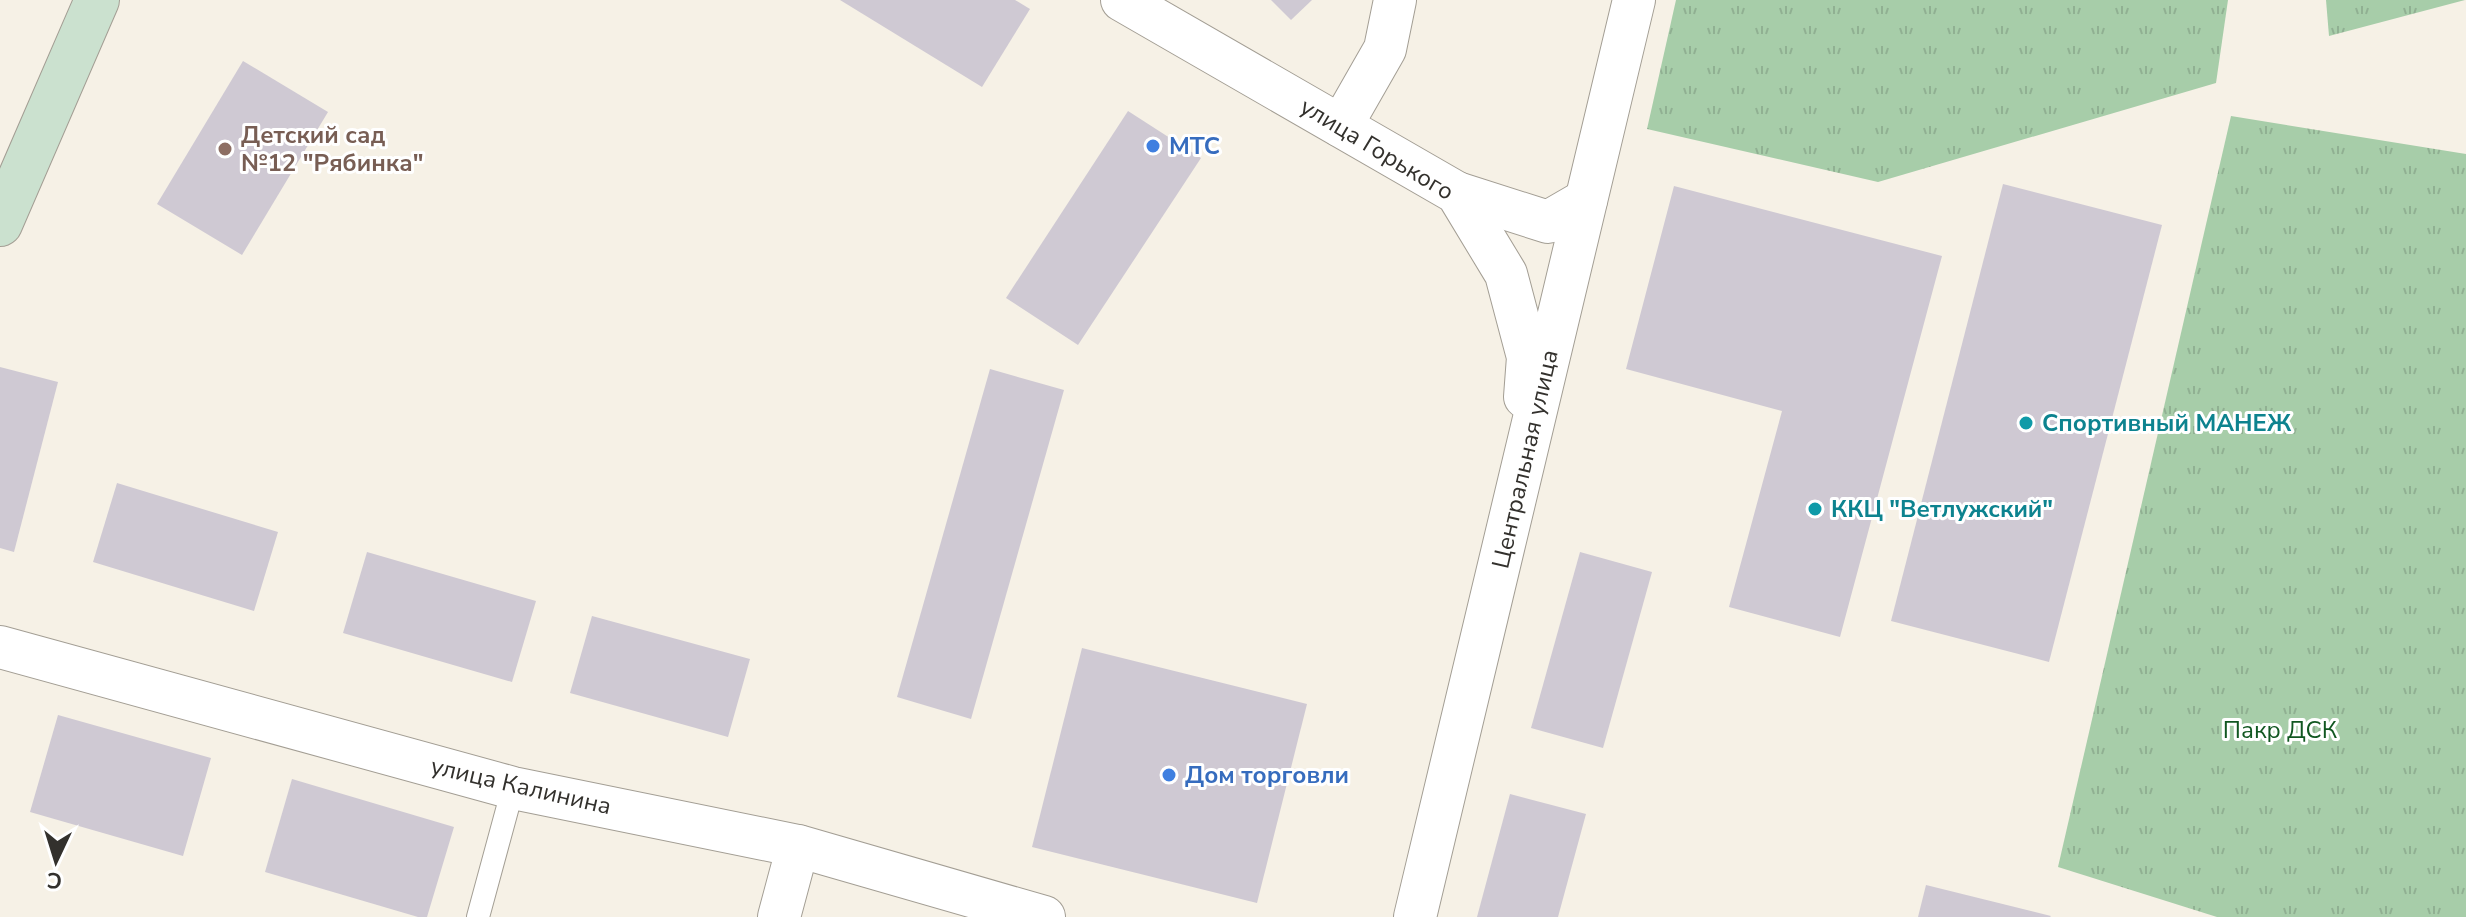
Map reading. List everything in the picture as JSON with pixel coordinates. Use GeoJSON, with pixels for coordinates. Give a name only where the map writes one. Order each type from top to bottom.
{"type":"FeatureCollection","features":[{"type":"Feature","properties":{"kind":"street"},"geometry":{"type":"LineString","coordinates":[[0,224],[97,0]]}},
{"type":"Feature","properties":{"kind":"street","name":"улица Горького"},"geometry":{"type":"LineString","coordinates":[[1122,0],[1457,193],[1506,274],[1528,357],[1520,477]]}},
{"type":"Feature","properties":{"kind":"street"},"geometry":{"type":"LineString","coordinates":[[1341,126],[1385,49],[1395,0]]}},
{"type":"Feature","properties":{"kind":"street","name":"Центральная улица"},"geometry":{"type":"LineString","coordinates":[[1415,917],[1634,0]]}},
{"type":"Feature","properties":{"kind":"street"},"geometry":{"type":"LineString","coordinates":[[1457,193],[1548,222],[1586,200]]}},
{"type":"Feature","properties":{"kind":"street","name":"улица Калинина"},"geometry":{"type":"LineString","coordinates":[[0,647],[513,788],[798,846],[1044,917]]}},
{"type":"Feature","properties":{"kind":"street"},"geometry":{"type":"LineString","coordinates":[[779,917],[798,846]]}},
{"type":"Feature","properties":{"kind":"lane"},"geometry":{"type":"LineString","coordinates":[[478,917],[513,788]]}},
{"type":"Feature","properties":{"kind":"green space"},"geometry":{"type":"Polygon","coordinates":[[[1676,0],[2228,0],[2216,83],[1878,182],[1647,129],[1676,0]]]}},
{"type":"Feature","properties":{"kind":"green space"},"geometry":{"type":"Polygon","coordinates":[[[2326,0],[2465,0],[2329,36],[2326,0]]]}},
{"type":"Feature","properties":{"kind":"green space","name":"Пакр ДСК"},"geometry":{"type":"Polygon","coordinates":[[[2231,116],[2466,154],[2466,917],[2217,917],[2058,867],[2231,116]]]}},
{"type":"Feature","properties":{"kind":"building"},"geometry":{"type":"Polygon","coordinates":[[[840,0],[1015,0],[1030,9],[982,87],[840,0]]]}},
{"type":"Feature","properties":{"kind":"building"},"geometry":{"type":"Polygon","coordinates":[[[1271,0],[1312,0],[1291,20],[1271,0]]]}},
{"type":"Feature","properties":{"kind":"building"},"geometry":{"type":"Polygon","coordinates":[[[243,61],[328,112],[242,255],[157,204],[243,61]]]}},
{"type":"Feature","properties":{"kind":"building"},"geometry":{"type":"Polygon","coordinates":[[[1128,111],[1201,158],[1078,345],[1006,298],[1128,111]]]}},
{"type":"Feature","properties":{"kind":"building","name":"Спортивный МАНЕЖ"},"geometry":{"type":"Polygon","coordinates":[[[2003,184],[2162,225],[2049,662],[1891,621],[2003,184]]]}},
{"type":"Feature","properties":{"kind":"building","name":"ККЦ \"Ветлужский\""},"geometry":{"type":"Polygon","coordinates":[[[1674,186],[1942,256],[1840,637],[1729,607],[1782,411],[1626,369],[1674,186]]]}},
{"type":"Feature","properties":{"kind":"building"},"geometry":{"type":"Polygon","coordinates":[[[0,367],[58,382],[14,552],[0,548],[0,367]]]}},
{"type":"Feature","properties":{"kind":"building"},"geometry":{"type":"Polygon","coordinates":[[[990,369],[1064,390],[971,719],[897,697],[990,369]]]}},
{"type":"Feature","properties":{"kind":"building"},"geometry":{"type":"Polygon","coordinates":[[[117,483],[278,532],[254,611],[93,562],[117,483]]]}},
{"type":"Feature","properties":{"kind":"building"},"geometry":{"type":"Polygon","coordinates":[[[367,552],[536,601],[512,682],[343,633],[367,552]]]}},
{"type":"Feature","properties":{"kind":"building"},"geometry":{"type":"Polygon","coordinates":[[[1580,552],[1652,572],[1603,748],[1531,728],[1580,552]]]}},
{"type":"Feature","properties":{"kind":"building"},"geometry":{"type":"Polygon","coordinates":[[[592,616],[750,659],[728,737],[570,693],[592,616]]]}},
{"type":"Feature","properties":{"kind":"building","name":"Дом торговли"},"geometry":{"type":"Polygon","coordinates":[[[1082,648],[1307,704],[1257,903],[1032,847],[1082,648]]]}},
{"type":"Feature","properties":{"kind":"building"},"geometry":{"type":"Polygon","coordinates":[[[58,715],[211,758],[183,856],[30,812],[58,715]]]}},
{"type":"Feature","properties":{"kind":"building"},"geometry":{"type":"Polygon","coordinates":[[[292,779],[454,827],[427,917],[418,917],[265,872],[292,779]]]}},
{"type":"Feature","properties":{"kind":"building"},"geometry":{"type":"Polygon","coordinates":[[[1510,794],[1586,814],[1558,917],[1477,917],[1510,794]]]}},
{"type":"Feature","properties":{"kind":"building"},"geometry":{"type":"Polygon","coordinates":[[[1926,885],[2051,916],[1918,917],[1926,885]]]}},
{"type":"Feature","properties":{"kind":"place","name":"МТС"},"geometry":{"type":"Point","coordinates":[1153,146]}},
{"type":"Feature","properties":{"kind":"place","name":"Детский сад №12 \"Рябинка\""},"geometry":{"type":"Point","coordinates":[225,149]}},
{"type":"Feature","properties":{"kind":"place","name":"Спортивный МАНЕЖ"},"geometry":{"type":"Point","coordinates":[2026,423]}},
{"type":"Feature","properties":{"kind":"place","name":"ККЦ \"Ветлужский\""},"geometry":{"type":"Point","coordinates":[1815,509]}},
{"type":"Feature","properties":{"kind":"place","name":"Дом торговли"},"geometry":{"type":"Point","coordinates":[1169,775]}}]}
